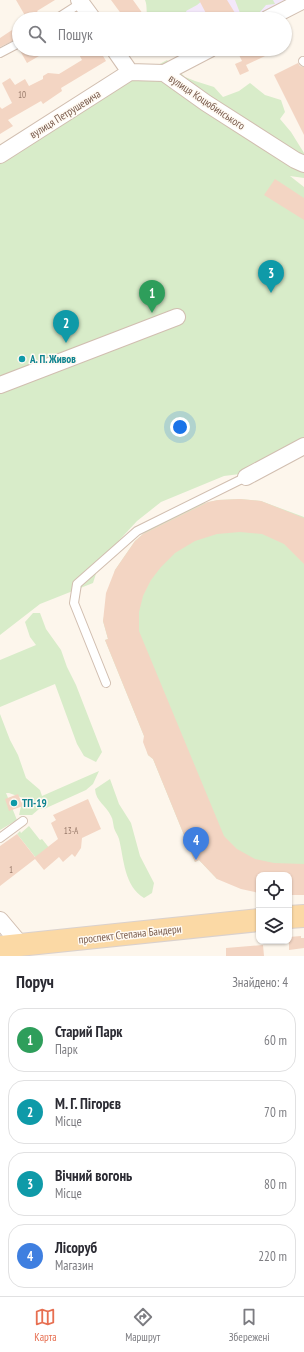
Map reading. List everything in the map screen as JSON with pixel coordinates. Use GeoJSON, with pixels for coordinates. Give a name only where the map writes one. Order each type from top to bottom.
{"type":"FeatureCollection","features":[{"type":"Feature","properties":{"kind":"main road"},"geometry":{"type":"LineString","coordinates":[[292,917],[304,916]]}},
{"type":"Feature","properties":{"kind":"main road","name":"проспект Степана Бандери"},"geometry":{"type":"LineString","coordinates":[[7,949],[256,920]]}},
{"type":"Feature","properties":{"kind":"street"},"geometry":{"type":"LineString","coordinates":[[281,12],[304,0]]}},
{"type":"Feature","properties":{"kind":"street"},"geometry":{"type":"LineString","coordinates":[[80,1],[88,12]]}},
{"type":"Feature","properties":{"kind":"street"},"geometry":{"type":"LineString","coordinates":[[119,56],[130,72]]}},
{"type":"Feature","properties":{"kind":"street"},"geometry":{"type":"LineString","coordinates":[[164,73],[197,56]]}},
{"type":"Feature","properties":{"kind":"street","name":"вулиця Коцюбинського"},"geometry":{"type":"LineString","coordinates":[[130,72],[164,73],[206,103],[301,160]]}},
{"type":"Feature","properties":{"kind":"street","name":"вулиця Петрушевича"},"geometry":{"type":"LineString","coordinates":[[0,155],[130,72]]}},
{"type":"Feature","properties":{"kind":"street"},"geometry":{"type":"LineString","coordinates":[[0,384],[177,317]]}},
{"type":"Feature","properties":{"kind":"street"},"geometry":{"type":"LineString","coordinates":[[246,477],[304,446]]}},
{"type":"Feature","properties":{"kind":"street"},"geometry":{"type":"LineString","coordinates":[[0,920],[7,949]]}},
{"type":"Feature","properties":{"kind":"lane"},"geometry":{"type":"LineString","coordinates":[[65,12],[80,1]]}},
{"type":"Feature","properties":{"kind":"lane"},"geometry":{"type":"LineString","coordinates":[[0,53],[12,46]]}},
{"type":"Feature","properties":{"kind":"lane"},"geometry":{"type":"LineString","coordinates":[[106,683],[74,603],[77,584],[137,530],[246,477]]}},
{"type":"Feature","properties":{"kind":"lane"},"geometry":{"type":"LineString","coordinates":[[0,838],[23,821]]}},
{"type":"Feature","properties":{"kind":"shaded area"},"geometry":{"type":"Polygon","coordinates":[[[181,0],[285,0],[262,12],[174,12],[181,0]]]}},
{"type":"Feature","properties":{"kind":"green space"},"geometry":{"type":"Polygon","coordinates":[[[145,0],[203,0],[186,12],[147,12],[145,0]]]}},
{"type":"Feature","properties":{"kind":"green space"},"geometry":{"type":"Polygon","coordinates":[[[235,0],[273,0],[275,4],[266,5],[260,12],[240,12],[235,0]]]}},
{"type":"Feature","properties":{"kind":"green space"},"geometry":{"type":"Polygon","coordinates":[[[167,60],[185,77],[214,87],[223,97],[239,91],[250,83],[265,95],[281,100],[285,112],[280,119],[291,132],[304,153],[304,178],[290,176],[304,187],[304,438],[257,472],[224,476],[161,502],[137,521],[100,561],[93,583],[40,604],[0,635],[0,163],[136,77],[167,60]]]}},
{"type":"Feature","properties":{"kind":"green space"},"geometry":{"type":"Polygon","coordinates":[[[240,499],[261,501],[304,517],[304,895],[292,879],[292,872],[256,872],[256,875],[217,879],[199,860],[195,862],[153,759],[148,755],[144,736],[105,640],[108,639],[103,621],[115,570],[135,541],[153,525],[196,505],[218,500],[240,499]]]}},
{"type":"Feature","properties":{"kind":"green space"},"geometry":{"type":"Polygon","coordinates":[[[33,613],[40,613],[46,629],[61,650],[76,685],[102,752],[96,762],[84,756],[77,744],[55,684],[0,707],[0,660],[36,645],[30,637],[25,622],[33,613]]]}},
{"type":"Feature","properties":{"kind":"green space"},"geometry":{"type":"Polygon","coordinates":[[[0,714],[10,740],[18,755],[26,778],[40,790],[42,796],[99,771],[93,784],[86,790],[44,809],[39,809],[32,815],[19,815],[23,798],[6,793],[17,820],[0,830],[0,714]]]}},
{"type":"Feature","properties":{"kind":"green space"},"geometry":{"type":"Polygon","coordinates":[[[110,779],[119,804],[131,823],[140,856],[154,883],[152,893],[144,898],[132,887],[126,872],[119,839],[114,829],[112,817],[97,797],[95,789],[110,779]]]}},
{"type":"Feature","properties":{"kind":"green space"},"geometry":{"type":"Polygon","coordinates":[[[29,826],[40,840],[42,839],[50,849],[36,858],[17,834],[20,831],[21,833],[29,826]]]}},
{"type":"Feature","properties":{"kind":"building"},"geometry":{"type":"Polygon","coordinates":[[[16,0],[55,0],[37,11],[38,12],[23,12],[16,0]]]}},
{"type":"Feature","properties":{"kind":"building"},"geometry":{"type":"Polygon","coordinates":[[[111,0],[133,0],[142,12],[120,12],[111,0]]]}},
{"type":"Feature","properties":{"kind":"building"},"geometry":{"type":"Polygon","coordinates":[[[199,0],[227,0],[234,12],[205,12],[199,0]]]}},
{"type":"Feature","properties":{"kind":"building"},"geometry":{"type":"Polygon","coordinates":[[[12,30],[12,41],[0,47],[0,38],[12,30]]]}},
{"type":"Feature","properties":{"kind":"building"},"geometry":{"type":"Polygon","coordinates":[[[23,56],[39,56],[27,63],[23,56]]]}},
{"type":"Feature","properties":{"kind":"building"},"geometry":{"type":"Polygon","coordinates":[[[80,56],[103,56],[106,61],[61,88],[62,91],[43,104],[41,101],[8,120],[13,126],[0,134],[0,107],[2,109],[12,103],[2,83],[10,78],[15,85],[25,79],[29,86],[43,79],[43,76],[48,73],[59,74],[82,60],[80,56]]]}},
{"type":"Feature","properties":{"kind":"building"},"geometry":{"type":"Polygon","coordinates":[[[240,56],[265,56],[246,65],[249,71],[240,75],[235,64],[242,61],[240,56]]]}},
{"type":"Feature","properties":{"kind":"building"},"geometry":{"type":"Polygon","coordinates":[[[298,63],[300,66],[304,67],[304,135],[274,75],[298,63]]]}},
{"type":"Feature","properties":{"kind":"building"},"geometry":{"type":"Polygon","coordinates":[[[275,179],[304,198],[304,220],[264,195],[275,179]]]}},
{"type":"Feature","properties":{"kind":"building"},"geometry":{"type":"Polygon","coordinates":[[[240,499],[261,501],[304,518],[304,564],[284,544],[262,534],[240,532],[217,534],[195,541],[175,553],[151,580],[143,596],[139,612],[139,631],[224,836],[237,849],[255,859],[274,863],[304,864],[304,895],[292,895],[292,872],[256,872],[256,892],[241,889],[217,879],[199,860],[195,862],[153,759],[148,755],[143,742],[144,736],[105,640],[108,639],[103,621],[106,593],[115,570],[135,541],[143,534],[208,502],[240,499]]]}},
{"type":"Feature","properties":{"kind":"building","name":"ТП-19"},"geometry":{"type":"Polygon","coordinates":[[[18,794],[23,806],[9,811],[5,799],[18,794]]]}},
{"type":"Feature","properties":{"kind":"building"},"geometry":{"type":"Polygon","coordinates":[[[88,799],[101,829],[82,838],[81,848],[75,857],[72,854],[63,862],[59,857],[44,870],[35,859],[0,886],[0,846],[17,834],[35,857],[58,839],[51,823],[56,820],[53,815],[88,799]]]}},
{"type":"Feature","properties":{"kind":"building"},"geometry":{"type":"Polygon","coordinates":[[[301,936],[301,938],[304,938],[304,948],[289,950],[289,944],[292,944],[292,937],[301,936]]]}},
{"type":"Feature","properties":{"kind":"building"},"geometry":{"type":"Polygon","coordinates":[[[263,945],[264,956],[226,956],[226,948],[263,945]]]}},
{"type":"Feature","properties":{"kind":"place","name":"Вічний вогонь"},"geometry":{"type":"Point","coordinates":[271,293]}},
{"type":"Feature","properties":{"kind":"place","name":"Старий Парк"},"geometry":{"type":"Point","coordinates":[152,313]}},
{"type":"Feature","properties":{"kind":"place","name":"М. Г. Пігорєв"},"geometry":{"type":"Point","coordinates":[66,343]}},
{"type":"Feature","properties":{"kind":"place","name":"А. П. Живов"},"geometry":{"type":"Point","coordinates":[22,359]}},
{"type":"Feature","properties":{"kind":"place","name":"ТП-19"},"geometry":{"type":"Point","coordinates":[14,803]}},
{"type":"Feature","properties":{"kind":"place","name":"Лісоруб"},"geometry":{"type":"Point","coordinates":[196,860]}}]}
